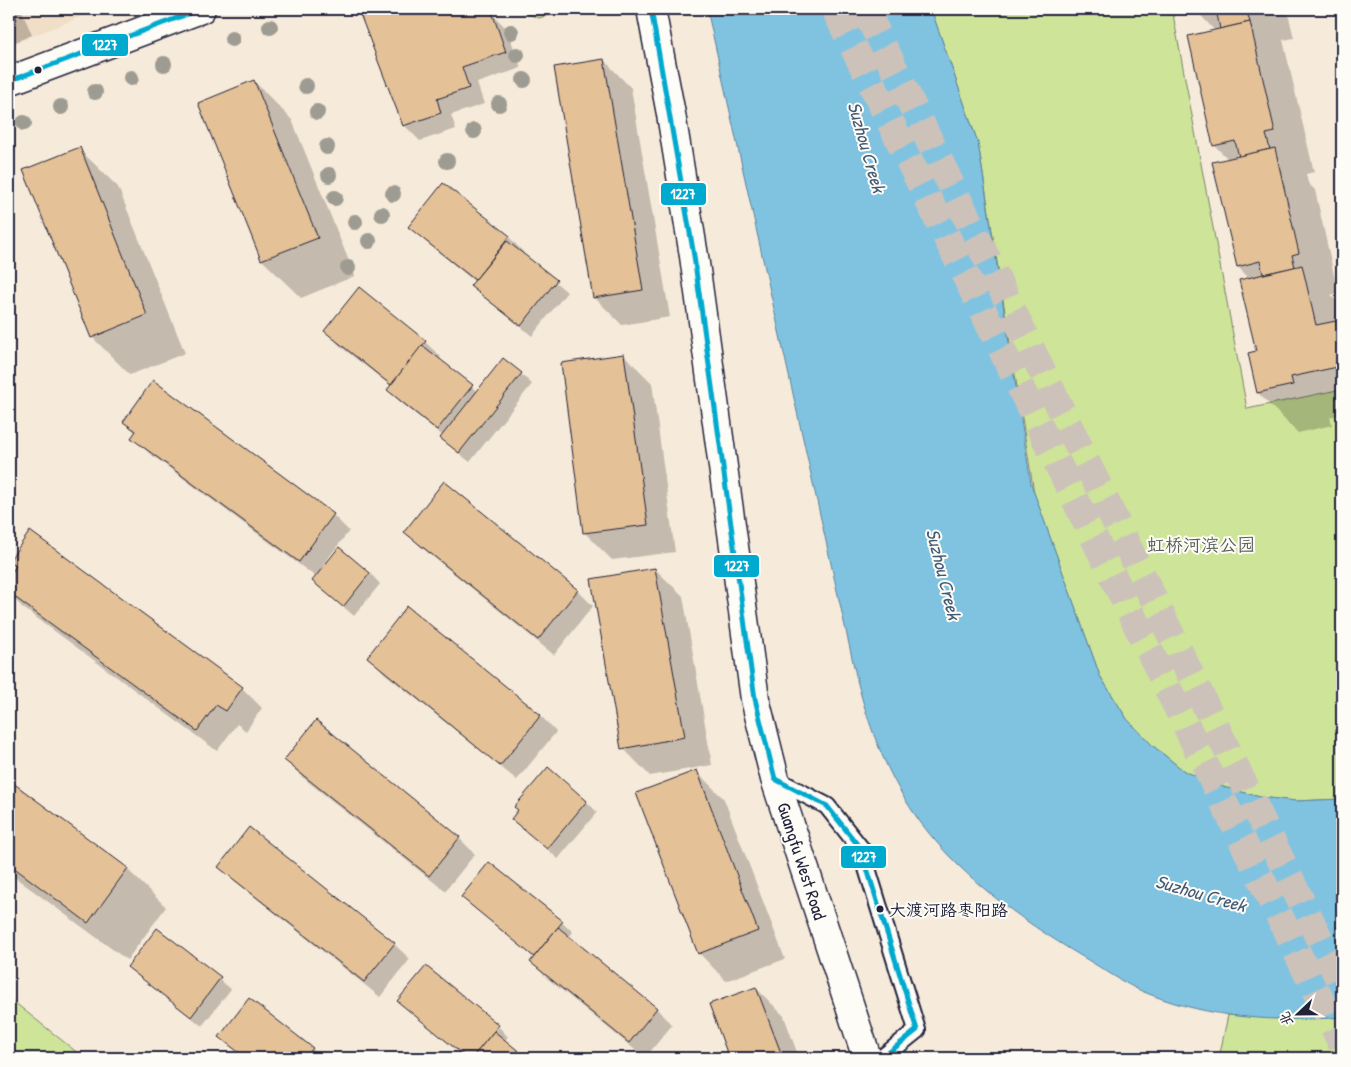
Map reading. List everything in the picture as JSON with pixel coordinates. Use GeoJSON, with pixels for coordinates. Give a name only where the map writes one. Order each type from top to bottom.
{"type":"FeatureCollection","features":[{"type":"Feature","properties":{"kind":"street"},"geometry":{"type":"LineString","coordinates":[[9,81],[201,9]]}},
{"type":"Feature","properties":{"kind":"street","name":"Guangfu West Road"},"geometry":{"type":"LineString","coordinates":[[651,9],[672,114],[694,256],[755,699],[775,779],[867,1058]]}},
{"type":"Feature","properties":{"kind":"lane"},"geometry":{"type":"LineString","coordinates":[[775,779],[828,806],[861,849],[917,1030],[882,1058]]}},
{"type":"Feature","properties":{"kind":"shaded area"},"geometry":{"type":"Polygon","coordinates":[[[9,9],[101,9],[9,45],[9,9]]]}},
{"type":"Feature","properties":{"kind":"green space"},"geometry":{"type":"Polygon","coordinates":[[[515,9],[572,9],[539,18],[515,9]]]}},
{"type":"Feature","properties":{"kind":"green space","name":"虹桥河滨公园"},"geometry":{"type":"Polygon","coordinates":[[[931,9],[1172,9],[1247,409],[1342,389],[1342,799],[1295,801],[1260,797],[1219,786],[1184,771],[1152,745],[1127,719],[1100,676],[1034,493],[978,143],[931,9]]]}},
{"type":"Feature","properties":{"kind":"green space"},"geometry":{"type":"Polygon","coordinates":[[[9,998],[84,1058],[9,1058],[9,998]]]}},
{"type":"Feature","properties":{"kind":"green space"},"geometry":{"type":"Polygon","coordinates":[[[1228,1015],[1285,1018],[1342,1017],[1342,1058],[1219,1058],[1228,1015]]]}},
{"type":"Feature","properties":{"kind":"water","name":"Suzhou Creek"},"geometry":{"type":"Polygon","coordinates":[[[707,9],[931,9],[978,143],[1031,484],[1100,676],[1127,719],[1152,745],[1184,771],[1220,786],[1260,797],[1296,801],[1342,799],[1342,1017],[1269,1019],[1244,1017],[1195,1009],[1135,988],[1046,934],[1000,902],[958,865],[939,845],[921,823],[899,790],[868,718],[857,680],[707,9]]]}},
{"type":"Feature","properties":{"kind":"building"},"geometry":{"type":"Polygon","coordinates":[[[9,9],[13,9],[17,20],[9,23],[9,9]]]}},
{"type":"Feature","properties":{"kind":"building"},"geometry":{"type":"Polygon","coordinates":[[[358,9],[485,9],[492,12],[506,52],[462,67],[469,88],[437,99],[441,113],[403,126],[358,9]]]}},
{"type":"Feature","properties":{"kind":"building"},"geometry":{"type":"Polygon","coordinates":[[[1216,9],[1246,9],[1250,22],[1220,29],[1216,9]]]}},
{"type":"Feature","properties":{"kind":"building"},"geometry":{"type":"Polygon","coordinates":[[[1250,22],[1275,132],[1266,134],[1270,149],[1239,157],[1235,141],[1213,146],[1188,36],[1250,22]]]}},
{"type":"Feature","properties":{"kind":"building"},"geometry":{"type":"Polygon","coordinates":[[[604,59],[643,290],[593,298],[554,67],[604,59]]]}},
{"type":"Feature","properties":{"kind":"building"},"geometry":{"type":"Polygon","coordinates":[[[254,80],[318,238],[261,260],[198,103],[254,80]]]}},
{"type":"Feature","properties":{"kind":"building"},"geometry":{"type":"Polygon","coordinates":[[[80,147],[147,315],[91,338],[23,170],[80,147]]]}},
{"type":"Feature","properties":{"kind":"building"},"geometry":{"type":"Polygon","coordinates":[[[1275,148],[1299,253],[1292,255],[1295,267],[1263,274],[1260,261],[1237,267],[1212,162],[1275,148]]]}},
{"type":"Feature","properties":{"kind":"building"},"geometry":{"type":"Polygon","coordinates":[[[443,183],[510,236],[475,280],[408,227],[443,183]]]}},
{"type":"Feature","properties":{"kind":"building"},"geometry":{"type":"Polygon","coordinates":[[[507,241],[557,280],[521,326],[470,286],[507,241]]]}},
{"type":"Feature","properties":{"kind":"building"},"geometry":{"type":"Polygon","coordinates":[[[1302,265],[1316,325],[1336,321],[1342,348],[1342,366],[1291,377],[1293,385],[1257,393],[1248,353],[1256,351],[1239,280],[1302,265]]]}},
{"type":"Feature","properties":{"kind":"building"},"geometry":{"type":"Polygon","coordinates":[[[359,287],[426,341],[391,385],[324,331],[359,287]]]}},
{"type":"Feature","properties":{"kind":"building"},"geometry":{"type":"Polygon","coordinates":[[[422,345],[473,385],[437,430],[387,390],[422,345]]]}},
{"type":"Feature","properties":{"kind":"building"},"geometry":{"type":"Polygon","coordinates":[[[624,354],[648,525],[583,533],[561,363],[624,354]]]}},
{"type":"Feature","properties":{"kind":"building"},"geometry":{"type":"Polygon","coordinates":[[[503,358],[522,373],[459,453],[440,438],[503,358]]]}},
{"type":"Feature","properties":{"kind":"building"},"geometry":{"type":"Polygon","coordinates":[[[153,380],[334,514],[299,562],[131,438],[136,431],[123,422],[153,380]]]}},
{"type":"Feature","properties":{"kind":"building"},"geometry":{"type":"Polygon","coordinates":[[[444,481],[578,590],[538,640],[404,532],[444,481]]]}},
{"type":"Feature","properties":{"kind":"building"},"geometry":{"type":"Polygon","coordinates":[[[30,531],[243,687],[226,711],[216,705],[197,731],[9,593],[9,576],[16,566],[9,561],[30,531]]]}},
{"type":"Feature","properties":{"kind":"building"},"geometry":{"type":"Polygon","coordinates":[[[339,547],[370,573],[343,607],[312,581],[339,547]]]}},
{"type":"Feature","properties":{"kind":"building"},"geometry":{"type":"Polygon","coordinates":[[[655,568],[685,737],[621,749],[591,579],[655,568]]]}},
{"type":"Feature","properties":{"kind":"building"},"geometry":{"type":"Polygon","coordinates":[[[407,606],[541,715],[500,766],[367,657],[407,606]]]}},
{"type":"Feature","properties":{"kind":"building"},"geometry":{"type":"Polygon","coordinates":[[[316,720],[460,837],[429,876],[284,760],[316,720]]]}},
{"type":"Feature","properties":{"kind":"building"},"geometry":{"type":"Polygon","coordinates":[[[548,767],[587,801],[547,849],[511,819],[518,810],[514,807],[548,767]]]}},
{"type":"Feature","properties":{"kind":"building"},"geometry":{"type":"Polygon","coordinates":[[[697,770],[758,931],[698,954],[636,793],[697,770]]]}},
{"type":"Feature","properties":{"kind":"building"},"geometry":{"type":"Polygon","coordinates":[[[9,780],[128,868],[88,923],[9,864],[9,780]]]}},
{"type":"Feature","properties":{"kind":"building"},"geometry":{"type":"Polygon","coordinates":[[[249,827],[395,943],[364,982],[218,867],[249,827]]]}},
{"type":"Feature","properties":{"kind":"building"},"geometry":{"type":"Polygon","coordinates":[[[489,862],[563,921],[534,957],[461,897],[489,862]]]}},
{"type":"Feature","properties":{"kind":"building"},"geometry":{"type":"Polygon","coordinates":[[[558,927],[657,1008],[629,1043],[530,962],[558,927]]]}},
{"type":"Feature","properties":{"kind":"building"},"geometry":{"type":"Polygon","coordinates":[[[157,928],[221,977],[191,1017],[127,967],[157,928]]]}},
{"type":"Feature","properties":{"kind":"building"},"geometry":{"type":"Polygon","coordinates":[[[426,966],[499,1025],[472,1058],[467,1058],[397,1001],[426,966]]]}},
{"type":"Feature","properties":{"kind":"building"},"geometry":{"type":"Polygon","coordinates":[[[756,987],[783,1058],[729,1058],[709,1004],[756,987]]]}},
{"type":"Feature","properties":{"kind":"building"},"geometry":{"type":"Polygon","coordinates":[[[249,998],[313,1048],[305,1058],[246,1058],[219,1037],[249,998]]]}},
{"type":"Feature","properties":{"kind":"building"},"geometry":{"type":"Polygon","coordinates":[[[494,1031],[527,1058],[472,1058],[494,1031]]]}},
{"type":"Feature","properties":{"kind":"tunnel"},"geometry":{"type":"LineString","coordinates":[[835,9],[1342,1044]]}},
{"type":"Feature","properties":{"kind":"tunnel"},"geometry":{"type":"LineString","coordinates":[[865,9],[1342,985]]}},
{"type":"Feature","properties":{"kind":"transit line","name":"1227"},"geometry":{"type":"LineString","coordinates":[[9,81],[201,9]]}},
{"type":"Feature","properties":{"kind":"transit line","name":"1227"},"geometry":{"type":"LineString","coordinates":[[651,9],[694,256],[755,699],[775,779],[827,806],[861,849],[917,1030],[882,1058]]}},
{"type":"Feature","properties":{"kind":"place","name":"大渡河路枣阳路"},"geometry":{"type":"Point","coordinates":[880,909]}}]}
